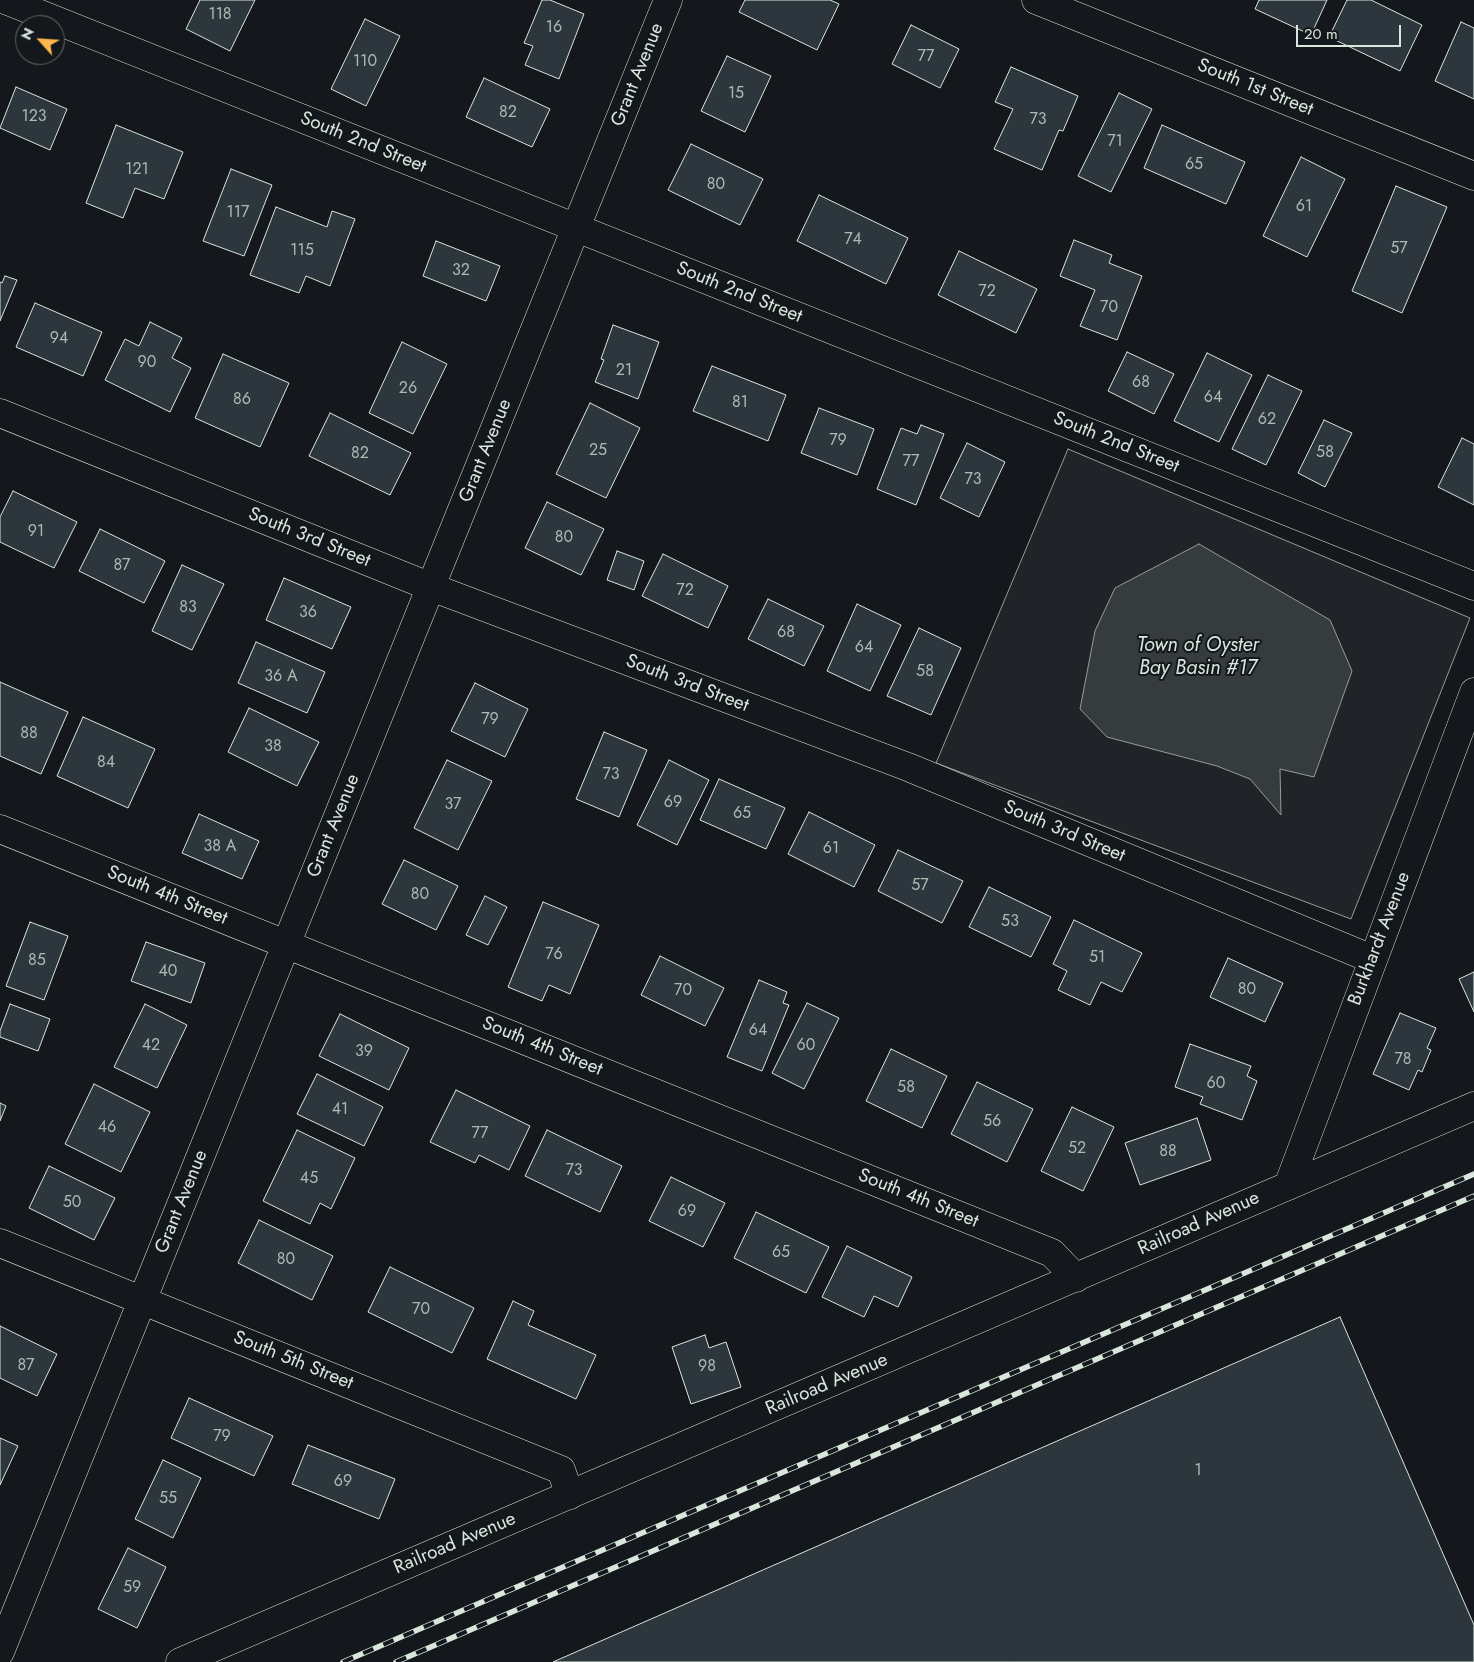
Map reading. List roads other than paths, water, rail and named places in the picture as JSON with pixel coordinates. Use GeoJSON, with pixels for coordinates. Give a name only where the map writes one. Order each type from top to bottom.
{"type":"FeatureCollection","features":[{"type":"Feature","properties":{"kind":"street","name":"South 2nd Street"},"geometry":{"type":"LineString","coordinates":[[5,0],[1474,586]]}},
{"type":"Feature","properties":{"kind":"street","name":"Grant Avenue"},"geometry":{"type":"LineString","coordinates":[[0,1652],[668,0]]}},
{"type":"Feature","properties":{"kind":"street","name":"South 1st Street"},"geometry":{"type":"LineString","coordinates":[[1036,0],[1474,176]]}},
{"type":"Feature","properties":{"kind":"street","name":"South 3rd Street"},"geometry":{"type":"LineString","coordinates":[[0,413],[431,587],[908,767],[1372,959]]}},
{"type":"Feature","properties":{"kind":"street","name":"Burkhardt Avenue"},"geometry":{"type":"LineString","coordinates":[[1288,1186],[1474,692]]}},
{"type":"Feature","properties":{"kind":"street","name":"South 4th Street"},"geometry":{"type":"LineString","coordinates":[[0,829],[1052,1254],[1076,1278]]}},
{"type":"Feature","properties":{"kind":"street","name":"Railroad Avenue"},"geometry":{"type":"LineString","coordinates":[[180,1662],[1474,1106]]}},
{"type":"Feature","properties":{"kind":"street","name":"South 5th Street"},"geometry":{"type":"LineString","coordinates":[[0,1243],[561,1470],[570,1495]]}},
{"type":"Feature","properties":{"kind":"water","name":"Town of Oyster Bay Basin #17"},"geometry":{"type":"Polygon","coordinates":[[[1199,544],[1330,620],[1352,671],[1314,777],[1280,769],[1281,815],[1250,779],[1217,766],[1107,737],[1080,709],[1095,631],[1115,588],[1199,544]]]}},
{"type":"Feature","properties":{"kind":"railway"},"geometry":{"type":"LineString","coordinates":[[343,1662],[1474,1174]]}},
{"type":"Feature","properties":{"kind":"railway"},"geometry":{"type":"LineString","coordinates":[[396,1662],[1474,1196]]}}]}
